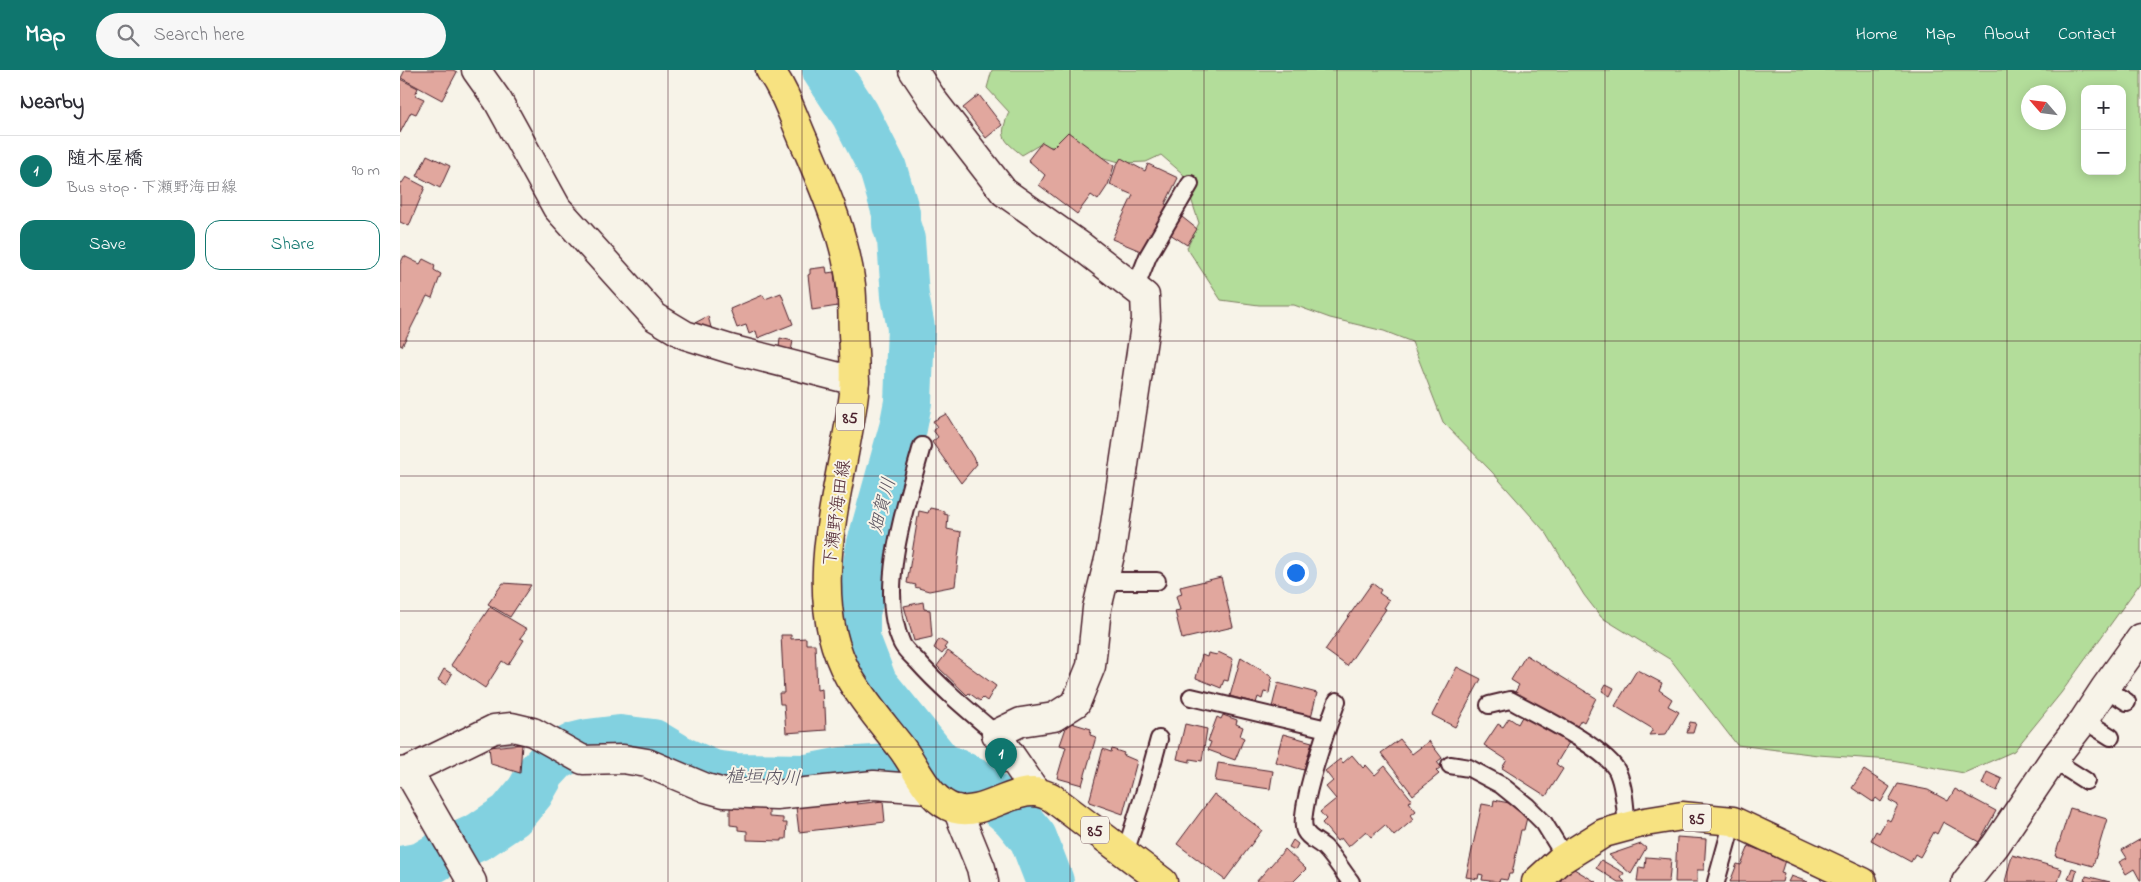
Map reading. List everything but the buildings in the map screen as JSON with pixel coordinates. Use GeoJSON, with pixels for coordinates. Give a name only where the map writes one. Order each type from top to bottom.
{"type":"FeatureCollection","features":[{"type":"Feature","properties":{"kind":"main road","name":"下瀬野海田線"},"geometry":{"type":"LineString","coordinates":[[770,70],[784,91],[839,231],[851,285],[855,381],[846,444],[836,487],[829,539],[828,604],[836,644],[848,676],[877,718],[940,801],[968,809]]}},
{"type":"Feature","properties":{"kind":"main road","name":"85"},"geometry":{"type":"LineString","coordinates":[[1029,793],[1051,797],[1163,882]]}},
{"type":"Feature","properties":{"kind":"main road"},"geometry":{"type":"LineString","coordinates":[[968,809],[1029,793]]}},
{"type":"Feature","properties":{"kind":"main road","name":"85"},"geometry":{"type":"LineString","coordinates":[[1536,882],[1565,857],[1604,833],[1682,816],[1733,821],[1863,882]]}},
{"type":"Feature","properties":{"kind":"street"},"geometry":{"type":"LineString","coordinates":[[476,70],[498,101],[557,208],[655,317],[685,335],[730,349],[855,381]]}},
{"type":"Feature","properties":{"kind":"street"},"geometry":{"type":"LineString","coordinates":[[913,70],[935,103],[1004,192],[1082,247],[1145,296],[1146,318],[1111,550],[1097,608],[1092,666],[1076,703],[1054,717],[1021,722],[996,734],[1029,793]]}},
{"type":"Feature","properties":{"kind":"street"},"geometry":{"type":"LineString","coordinates":[[1966,882],[1995,846],[2053,760],[2084,720],[2116,695],[2141,638]]}},
{"type":"Feature","properties":{"kind":"street"},"geometry":{"type":"LineString","coordinates":[[472,882],[404,772],[494,729],[512,727],[533,732],[583,760],[623,759],[647,763],[706,788],[724,793],[776,795],[874,785],[918,773]]}},
{"type":"Feature","properties":{"kind":"street"},"geometry":{"type":"LineString","coordinates":[[968,809],[984,882]]}},
{"type":"Feature","properties":{"kind":"lane"},"geometry":{"type":"LineString","coordinates":[[1135,289],[1148,256],[1190,184]]}},
{"type":"Feature","properties":{"kind":"lane"},"geometry":{"type":"LineString","coordinates":[[922,446],[900,531],[891,585],[894,619],[903,645],[914,658],[955,699],[996,734]]}},
{"type":"Feature","properties":{"kind":"lane"},"geometry":{"type":"LineString","coordinates":[[1103,581],[1157,582]]}},
{"type":"Feature","properties":{"kind":"lane"},"geometry":{"type":"LineString","coordinates":[[1191,697],[1327,729]]}},
{"type":"Feature","properties":{"kind":"lane"},"geometry":{"type":"LineString","coordinates":[[1489,705],[1510,700],[1595,747],[1618,771],[1624,796],[1627,827]]}},
{"type":"Feature","properties":{"kind":"lane"},"geometry":{"type":"LineString","coordinates":[[1337,701],[1304,809],[1304,829],[1309,836],[1326,848],[1351,882]]}},
{"type":"Feature","properties":{"kind":"lane"},"geometry":{"type":"LineString","coordinates":[[2084,720],[2111,737]]}},
{"type":"Feature","properties":{"kind":"lane"},"geometry":{"type":"LineString","coordinates":[[1125,853],[1159,739]]}},
{"type":"Feature","properties":{"kind":"lane"},"geometry":{"type":"LineString","coordinates":[[2053,760],[2086,782]]}},
{"type":"Feature","properties":{"kind":"lane"},"geometry":{"type":"LineString","coordinates":[[1450,765],[1469,768],[1501,785],[1527,806],[1544,824],[1565,857]]}},
{"type":"Feature","properties":{"kind":"lane"},"geometry":{"type":"LineString","coordinates":[[1716,882],[1733,821]]}},
{"type":"Feature","properties":{"kind":"green space"},"geometry":{"type":"Polygon","coordinates":[[[992,70],[2141,70],[2141,582],[2061,693],[2014,751],[1964,773],[1892,760],[1818,755],[1737,745],[1671,660],[1601,617],[1584,595],[1547,534],[1492,472],[1443,422],[1412,342],[1384,331],[1330,318],[1294,305],[1259,305],[1221,300],[1187,248],[1199,223],[1183,174],[1161,155],[1146,162],[1123,163],[1076,150],[1039,145],[1022,155],[1004,137],[1004,127],[1009,112],[987,88],[992,70]]]}},
{"type":"Feature","properties":{"kind":"waterway","name":"畑賀川"},"geometry":{"type":"LineString","coordinates":[[826,70],[855,114],[883,169],[896,213],[896,224],[901,240],[905,296],[911,328],[908,402],[903,428],[870,547],[863,587],[856,612],[856,638],[874,685],[939,765],[974,781],[1015,816],[1033,838],[1050,882]]}},
{"type":"Feature","properties":{"kind":"waterway","name":"植垣内川"},"geometry":{"type":"LineString","coordinates":[[400,870],[422,866],[447,851],[480,836],[511,815],[530,792],[542,771],[555,757],[576,746],[588,743],[620,739],[653,743],[683,761],[713,774],[736,777],[807,778],[842,771],[939,765]]}},
{"type":"Feature","properties":{"kind":"place","name":"随木屋橋"},"geometry":{"type":"Point","coordinates":[1001,779]}}]}
